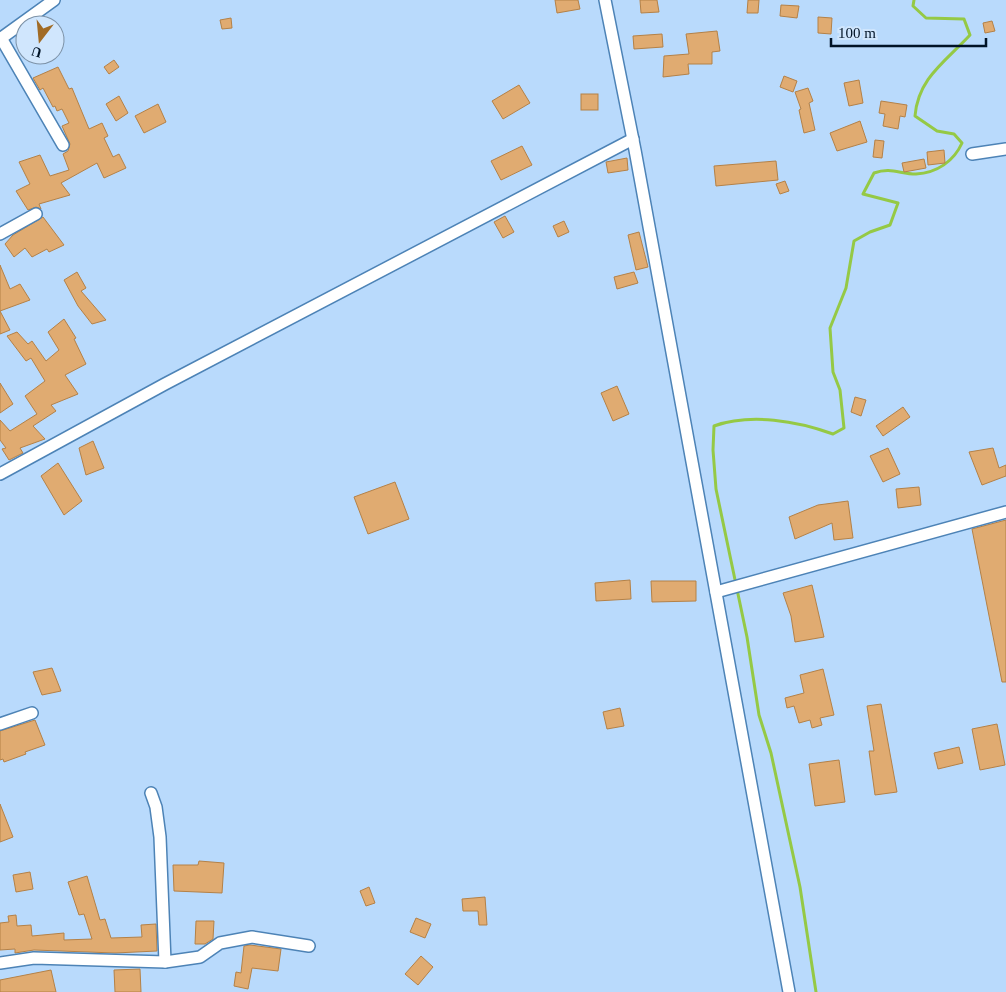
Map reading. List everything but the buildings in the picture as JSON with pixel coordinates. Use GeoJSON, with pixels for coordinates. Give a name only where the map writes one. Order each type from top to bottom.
{"type":"FeatureCollection","features":[{"type":"Feature","properties":{"kind":"street"},"geometry":{"type":"LineString","coordinates":[[54,0],[1,39],[63,145]]}},
{"type":"Feature","properties":{"kind":"street"},"geometry":{"type":"LineString","coordinates":[[605,0],[633,139],[789,992]]}},
{"type":"Feature","properties":{"kind":"street"},"geometry":{"type":"LineString","coordinates":[[0,474],[165,384],[633,139]]}},
{"type":"Feature","properties":{"kind":"street"},"geometry":{"type":"LineString","coordinates":[[972,154],[1006,149]]}},
{"type":"Feature","properties":{"kind":"street"},"geometry":{"type":"LineString","coordinates":[[0,234],[36,214]]}},
{"type":"Feature","properties":{"kind":"street"},"geometry":{"type":"LineString","coordinates":[[716,592],[1006,512]]}},
{"type":"Feature","properties":{"kind":"street"},"geometry":{"type":"LineString","coordinates":[[0,724],[32,712]]}},
{"type":"Feature","properties":{"kind":"street"},"geometry":{"type":"LineString","coordinates":[[151,793],[156,807],[160,837],[165,962]]}},
{"type":"Feature","properties":{"kind":"street"},"geometry":{"type":"LineString","coordinates":[[0,963],[34,958],[165,962],[200,958],[220,943],[252,937],[309,946]]}},
{"type":"Feature","properties":{"kind":"waterway"},"geometry":{"type":"LineString","coordinates":[[816,992],[800,887],[771,753],[759,715],[747,637],[716,489],[713,450],[714,426],[728,422],[758,419],[789,422],[833,434],[844,428],[840,390],[833,372],[830,328],[846,288],[854,241],[870,232],[890,225],[898,203],[863,194],[874,173],[891,171],[916,174],[931,171],[944,165],[962,143],[954,134],[937,131],[915,116],[921,91],[927,81],[970,35],[964,19],[926,18],[913,6],[914,0]]}}]}
